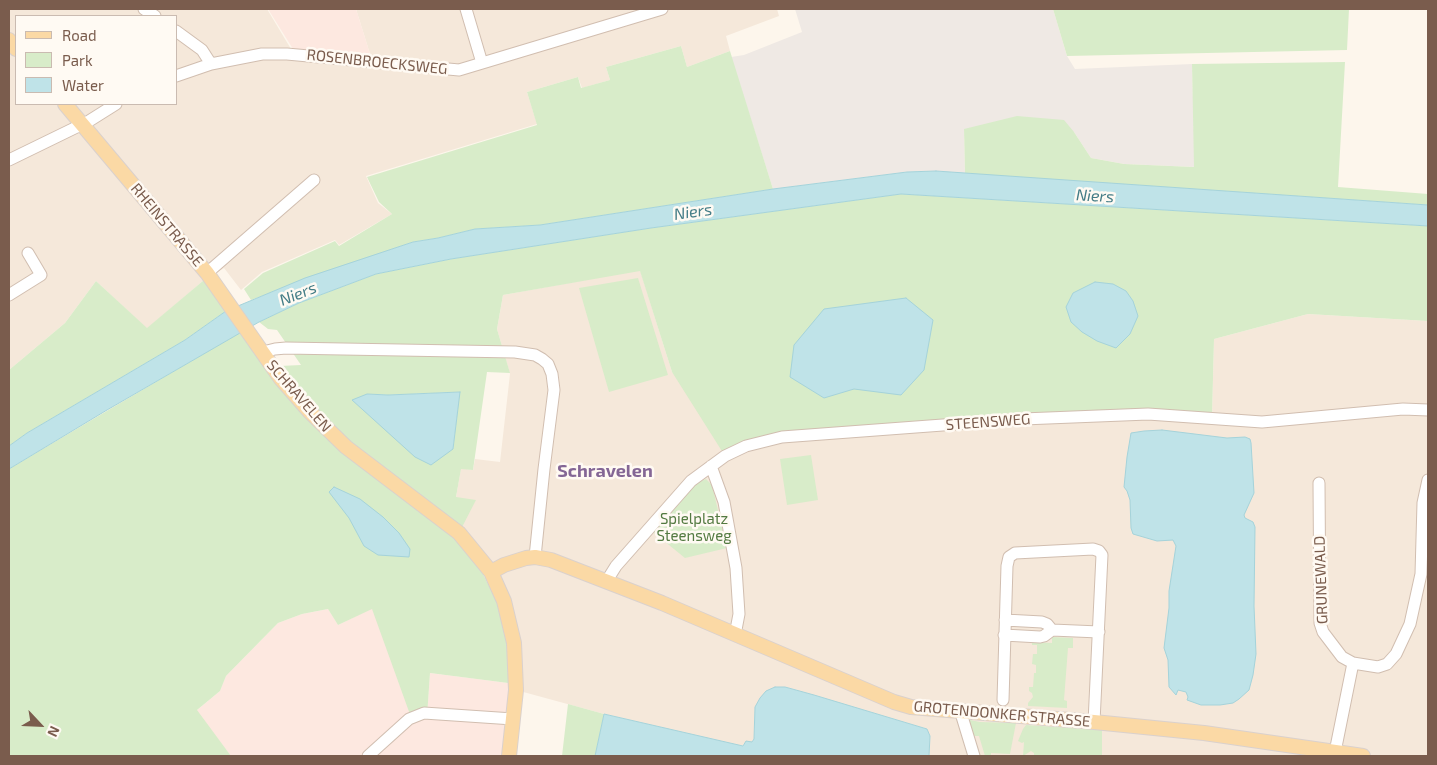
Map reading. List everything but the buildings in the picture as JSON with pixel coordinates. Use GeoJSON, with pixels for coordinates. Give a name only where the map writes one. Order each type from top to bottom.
{"type":"FeatureCollection","features":[{"type":"Feature","properties":{"kind":"main road","name":"RHEINSTRASSE"},"geometry":{"type":"LineString","coordinates":[[66,105],[207,272],[263,352]]}},
{"type":"Feature","properties":{"kind":"main road","name":"SCHRAVELEN"},"geometry":{"type":"LineString","coordinates":[[263,352],[281,379],[328,430],[365,462],[459,533],[491,572],[504,601],[514,643],[516,690],[509,756]]}},
{"type":"Feature","properties":{"kind":"main road","name":"GROTENDONKER STRASSE"},"geometry":{"type":"LineString","coordinates":[[491,572],[517,561],[536,557],[551,560],[904,705],[919,708],[960,710],[1204,733],[1363,756]]}},
{"type":"Feature","properties":{"kind":"street"},"geometry":{"type":"LineString","coordinates":[[466,9],[482,63]]}},
{"type":"Feature","properties":{"kind":"street","name":"ROSENBROECKSWEG"},"geometry":{"type":"LineString","coordinates":[[178,75],[211,64],[262,54],[287,54],[459,70],[662,9]]}},
{"type":"Feature","properties":{"kind":"street"},"geometry":{"type":"LineString","coordinates":[[178,32],[202,50],[211,64]]}},
{"type":"Feature","properties":{"kind":"street"},"geometry":{"type":"LineString","coordinates":[[9,160],[82,124],[114,105]]}},
{"type":"Feature","properties":{"kind":"street"},"geometry":{"type":"LineString","coordinates":[[207,272],[314,180]]}},
{"type":"Feature","properties":{"kind":"street"},"geometry":{"type":"LineString","coordinates":[[9,295],[41,275],[28,253]]}},
{"type":"Feature","properties":{"kind":"street","name":"SCHRAVELEN"},"geometry":{"type":"LineString","coordinates":[[263,352],[286,348],[525,352],[542,359],[548,364],[550,369],[554,390],[536,557]]}},
{"type":"Feature","properties":{"kind":"street","name":"STEENSWEG"},"geometry":{"type":"LineString","coordinates":[[606,582],[616,566],[691,481],[725,456],[746,446],[782,437],[1042,418],[1148,414],[1262,422],[1403,409],[1428,410]]}},
{"type":"Feature","properties":{"kind":"street"},"geometry":{"type":"LineString","coordinates":[[711,466],[724,502],[736,568],[739,614],[738,628],[735,635]]}},
{"type":"Feature","properties":{"kind":"street"},"geometry":{"type":"LineString","coordinates":[[1335,752],[1353,664],[1378,667],[1387,664],[1396,654],[1407,632],[1416,603],[1420,574],[1423,503],[1428,480]]}},
{"type":"Feature","properties":{"kind":"street","name":"GRUNEWALD"},"geometry":{"type":"LineString","coordinates":[[1319,483],[1320,623],[1323,632],[1342,657],[1353,664]]}},
{"type":"Feature","properties":{"kind":"street"},"geometry":{"type":"LineString","coordinates":[[1003,700],[1004,635],[1009,557],[1012,554],[1030,552],[1093,549],[1099,551],[1102,555],[1094,722]]}},
{"type":"Feature","properties":{"kind":"street"},"geometry":{"type":"LineString","coordinates":[[1005,620],[1042,622],[1052,630],[1098,632]]}},
{"type":"Feature","properties":{"kind":"street"},"geometry":{"type":"LineString","coordinates":[[1004,635],[1040,637],[1052,630]]}},
{"type":"Feature","properties":{"kind":"street"},"geometry":{"type":"LineString","coordinates":[[960,710],[974,756]]}},
{"type":"Feature","properties":{"kind":"street"},"geometry":{"type":"LineString","coordinates":[[368,756],[409,719],[424,712],[513,719]]}},
{"type":"Feature","properties":{"kind":"shaded area"},"geometry":{"type":"Polygon","coordinates":[[[9,9],[267,9],[291,49],[371,64],[370,54],[356,9],[777,9],[779,16],[726,36],[730,51],[687,67],[681,46],[606,67],[610,80],[582,88],[578,77],[527,92],[537,124],[366,176],[378,203],[392,214],[339,245],[335,240],[262,272],[241,290],[224,268],[204,280],[147,329],[96,281],[65,323],[9,370],[9,9]]]}},
{"type":"Feature","properties":{"kind":"shaded area"},"geometry":{"type":"Polygon","coordinates":[[[268,9],[356,9],[370,54],[293,49],[268,9]]]}},
{"type":"Feature","properties":{"kind":"shaded area"},"geometry":{"type":"Polygon","coordinates":[[[795,9],[1053,9],[1067,56],[1075,69],[1192,64],[1195,167],[1124,164],[1091,158],[1074,132],[964,129],[965,174],[936,171],[907,172],[773,189],[731,57],[744,55],[802,32],[795,9]]]}},
{"type":"Feature","properties":{"kind":"shaded area"},"geometry":{"type":"Polygon","coordinates":[[[640,270],[672,372],[746,446],[1023,419],[1212,417],[1214,339],[1308,314],[1428,321],[1428,756],[929,756],[930,736],[927,729],[785,687],[755,707],[754,739],[752,742],[740,746],[604,714],[516,690],[504,601],[459,533],[456,497],[461,468],[473,470],[475,459],[500,462],[510,374],[497,329],[503,295],[640,270]]]}},
{"type":"Feature","properties":{"kind":"shaded area"},"geometry":{"type":"Polygon","coordinates":[[[372,608],[427,717],[430,673],[516,684],[509,756],[231,756],[196,711],[220,691],[226,676],[278,623],[302,614],[328,609],[338,625],[372,608]]]}},
{"type":"Feature","properties":{"kind":"green space"},"geometry":{"type":"Polygon","coordinates":[[[1053,9],[1349,9],[1347,50],[1067,56],[1053,9]]]}},
{"type":"Feature","properties":{"kind":"green space"},"geometry":{"type":"Polygon","coordinates":[[[681,46],[687,67],[730,51],[773,189],[540,225],[475,229],[413,242],[251,300],[244,289],[263,273],[335,241],[339,246],[392,214],[379,202],[367,177],[537,125],[527,92],[578,77],[581,88],[610,80],[606,67],[681,46]]]}},
{"type":"Feature","properties":{"kind":"green space"},"geometry":{"type":"Polygon","coordinates":[[[1345,62],[1338,187],[1428,194],[1428,205],[965,174],[964,129],[1017,116],[1064,120],[1091,158],[1124,164],[1194,167],[1192,64],[1345,62]]]}},
{"type":"Feature","properties":{"kind":"green space"},"geometry":{"type":"Polygon","coordinates":[[[901,194],[1428,226],[1428,321],[1308,314],[1214,339],[1212,417],[1148,414],[782,437],[725,456],[672,372],[640,271],[503,295],[497,329],[510,373],[487,372],[473,470],[461,469],[456,497],[476,500],[459,533],[452,535],[481,570],[495,598],[503,620],[516,684],[430,673],[427,717],[412,720],[372,609],[338,625],[328,609],[302,614],[278,623],[226,676],[220,691],[197,710],[231,756],[9,756],[9,469],[240,332],[291,399],[312,408],[280,366],[301,365],[277,330],[268,329],[259,322],[299,303],[376,274],[451,259],[651,228],[901,194]],[[459,392],[367,394],[453,449],[459,392]]]}},
{"type":"Feature","properties":{"kind":"green space"},"geometry":{"type":"Polygon","coordinates":[[[638,278],[668,375],[609,392],[579,288],[638,278]]]}},
{"type":"Feature","properties":{"kind":"green space"},"geometry":{"type":"Polygon","coordinates":[[[204,280],[226,311],[185,340],[27,433],[9,446],[9,370],[65,323],[96,281],[147,328],[204,280]]]}},
{"type":"Feature","properties":{"kind":"green space"},"geometry":{"type":"Polygon","coordinates":[[[811,455],[818,500],[787,505],[780,459],[811,455]]]}},
{"type":"Feature","properties":{"kind":"green space","name":"Spielplatz Steensweg"},"geometry":{"type":"Polygon","coordinates":[[[706,479],[712,485],[727,548],[685,558],[653,532],[694,484],[706,479]]]}},
{"type":"Feature","properties":{"kind":"green space"},"geometry":{"type":"Polygon","coordinates":[[[1052,637],[1073,638],[1073,648],[1068,648],[1064,700],[1067,701],[1067,708],[1028,706],[1033,697],[1029,687],[1033,687],[1034,673],[1036,673],[1036,665],[1032,664],[1033,654],[1037,654],[1037,645],[1032,645],[1032,642],[1052,643],[1052,637]]]}},
{"type":"Feature","properties":{"kind":"green space"},"geometry":{"type":"Polygon","coordinates":[[[568,704],[604,714],[595,756],[562,756],[568,704]]]}},
{"type":"Feature","properties":{"kind":"green space"},"geometry":{"type":"Polygon","coordinates":[[[970,720],[1016,723],[1010,754],[991,753],[991,756],[985,756],[979,736],[972,734],[967,723],[970,720]]]}},
{"type":"Feature","properties":{"kind":"green space"},"geometry":{"type":"Polygon","coordinates":[[[1026,725],[1102,730],[1102,756],[1034,756],[1034,753],[1031,751],[1023,756],[1024,742],[1018,741],[1026,725]]]}},
{"type":"Feature","properties":{"kind":"water","name":"Niers"},"geometry":{"type":"Polygon","coordinates":[[[936,171],[1428,205],[1428,226],[901,194],[651,228],[451,259],[376,274],[299,303],[259,322],[9,469],[9,446],[27,433],[185,340],[226,311],[305,278],[413,242],[475,229],[540,225],[773,189],[907,172],[936,171]]]}},
{"type":"Feature","properties":{"kind":"water"},"geometry":{"type":"Polygon","coordinates":[[[1095,282],[1113,284],[1126,291],[1133,301],[1138,316],[1130,334],[1116,348],[1097,341],[1082,332],[1071,322],[1066,307],[1073,293],[1095,282]]]}},
{"type":"Feature","properties":{"kind":"water"},"geometry":{"type":"Polygon","coordinates":[[[906,298],[933,320],[924,370],[901,395],[854,389],[824,398],[790,377],[794,345],[824,309],[906,298]]]}},
{"type":"Feature","properties":{"kind":"water"},"geometry":{"type":"Polygon","coordinates":[[[460,392],[453,449],[431,465],[415,457],[352,400],[367,394],[460,392]]]}},
{"type":"Feature","properties":{"kind":"water"},"geometry":{"type":"Polygon","coordinates":[[[1162,430],[1250,439],[1254,493],[1244,515],[1245,518],[1253,522],[1255,527],[1254,606],[1256,654],[1249,690],[1233,703],[1201,705],[1187,700],[1186,692],[1178,690],[1176,695],[1169,687],[1168,660],[1164,648],[1169,591],[1176,546],[1173,540],[1157,541],[1133,534],[1130,500],[1124,487],[1131,433],[1162,430]]]}},
{"type":"Feature","properties":{"kind":"water"},"geometry":{"type":"Polygon","coordinates":[[[334,487],[360,499],[383,517],[399,533],[410,549],[409,557],[378,555],[364,546],[349,518],[329,492],[334,487]]]}},
{"type":"Feature","properties":{"kind":"water"},"geometry":{"type":"Polygon","coordinates":[[[775,687],[785,687],[814,695],[927,729],[930,736],[929,756],[595,756],[604,714],[743,746],[746,741],[752,742],[754,739],[755,707],[766,691],[775,687]]]}},
{"type":"Feature","properties":{"kind":"district","name":"Schravelen"},"geometry":{"type":"Point","coordinates":[605,471]}}]}
